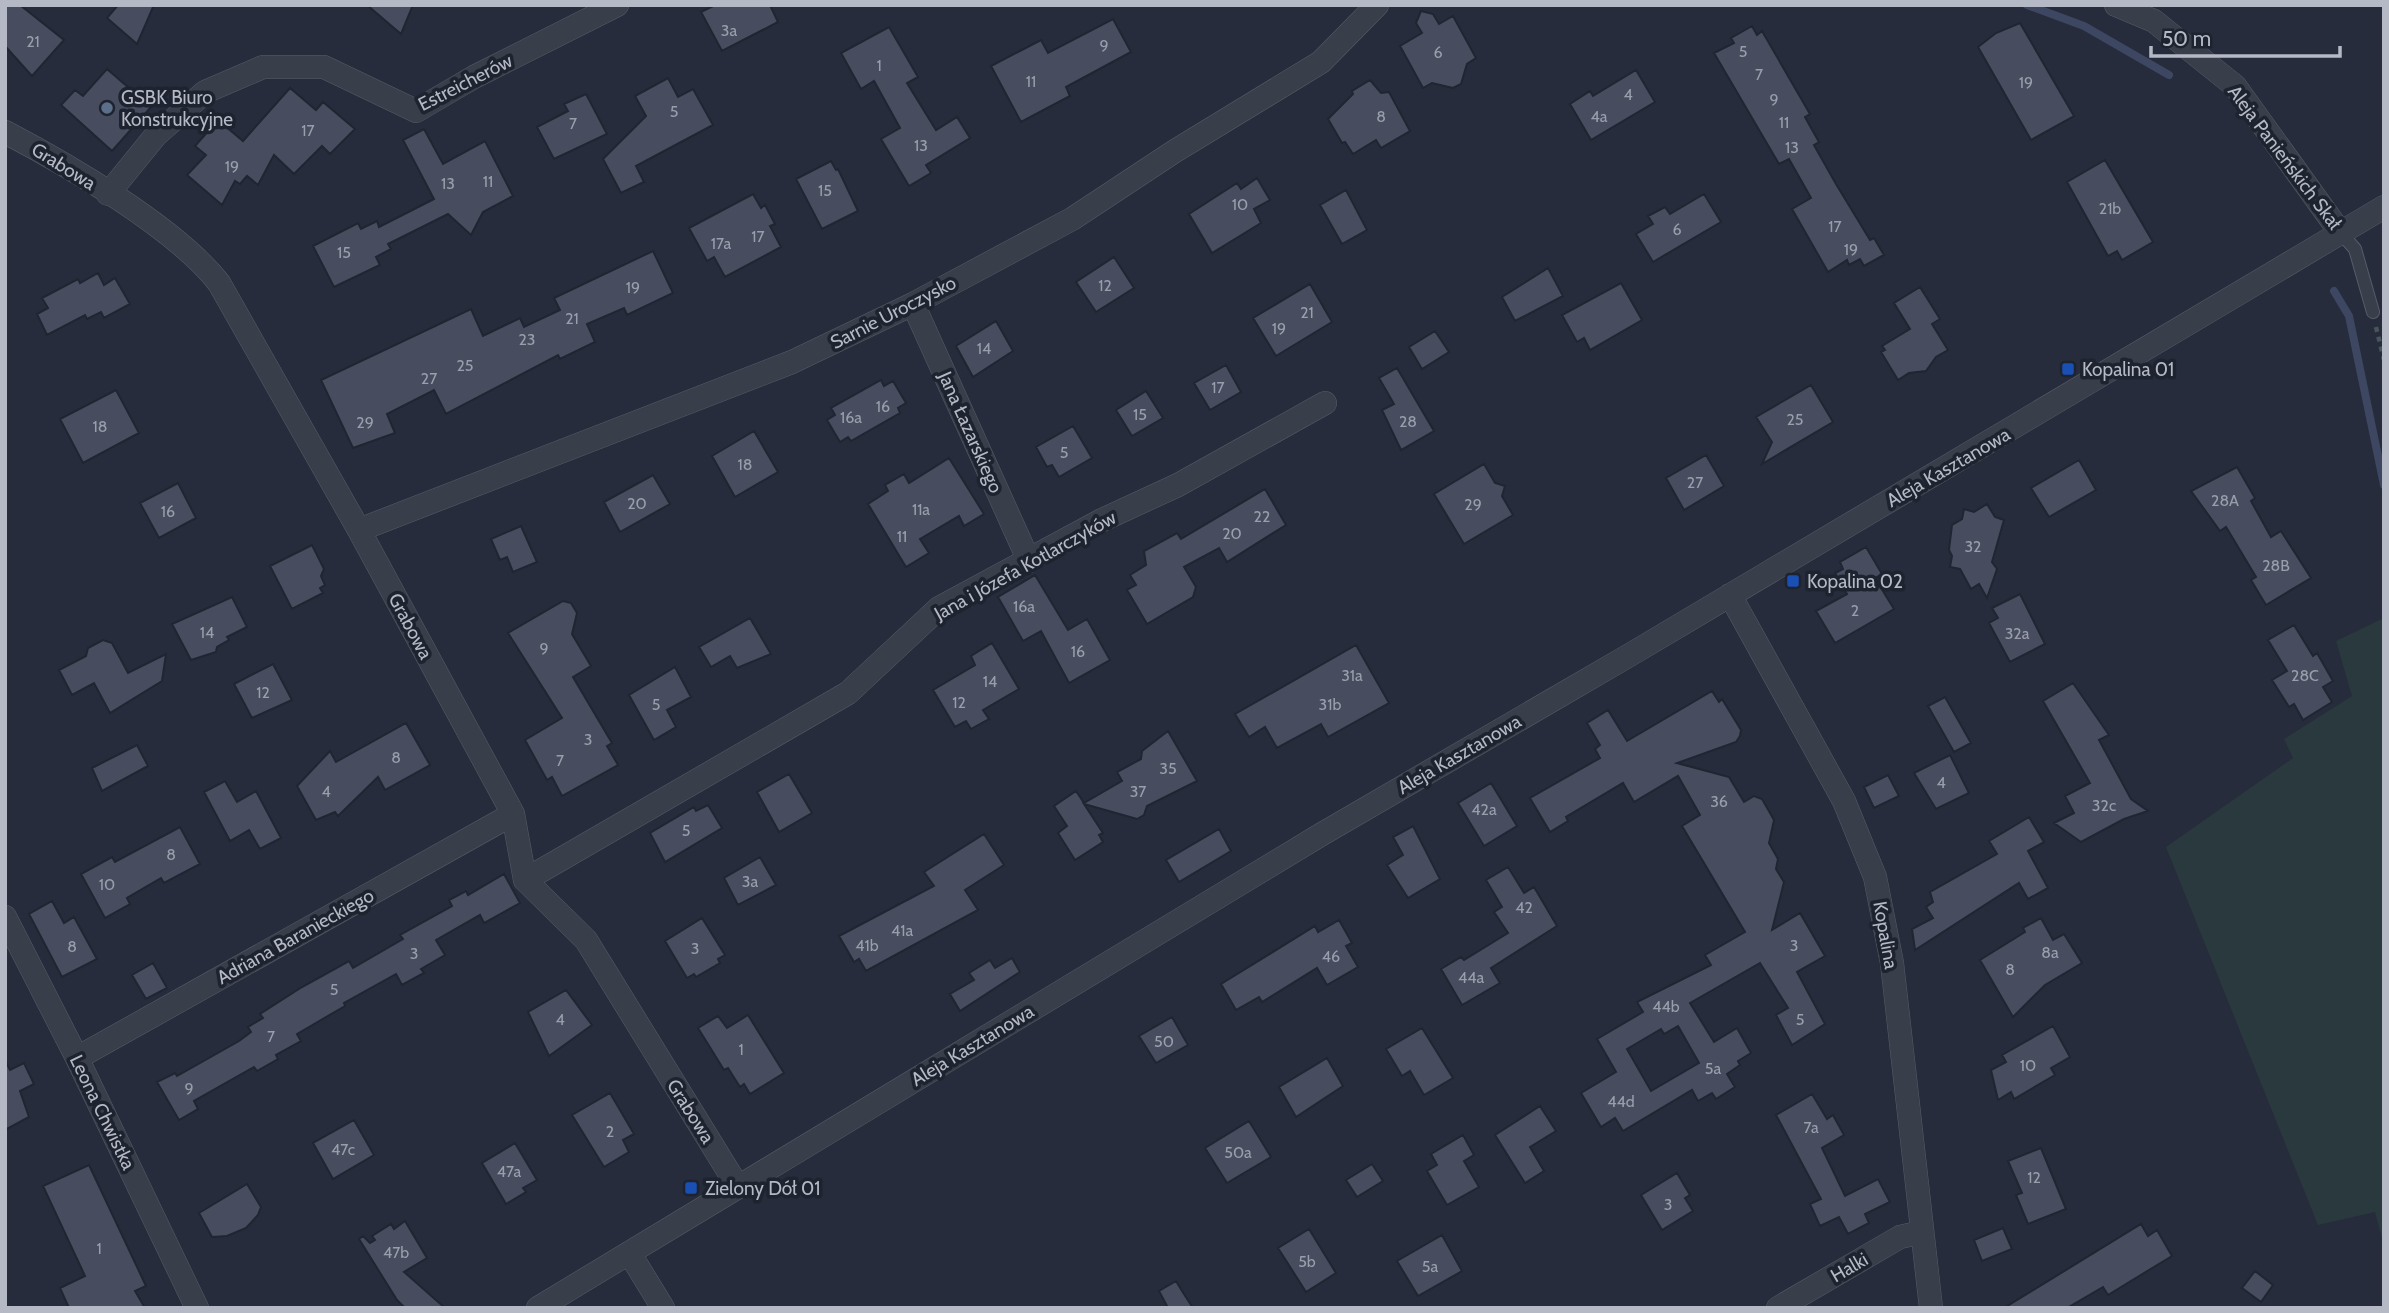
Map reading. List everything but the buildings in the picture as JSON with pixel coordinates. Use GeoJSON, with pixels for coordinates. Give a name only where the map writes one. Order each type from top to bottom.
{"type":"FeatureCollection","features":[{"type":"Feature","properties":{"kind":"street","name":"Estreicherów"},"geometry":{"type":"LineString","coordinates":[[108,194],[156,135],[205,92],[263,67],[324,67],[416,111],[474,77],[617,5]]}},
{"type":"Feature","properties":{"kind":"street","name":"Sarnie Uroczysko"},"geometry":{"type":"LineString","coordinates":[[359,530],[792,362],[913,304],[1072,219],[1175,150],[1321,62],[1377,5]]}},
{"type":"Feature","properties":{"kind":"street","name":"Aleja Panieńskich Skał"},"geometry":{"type":"LineString","coordinates":[[2116,5],[2154,21],[2235,86],[2340,232]]}},
{"type":"Feature","properties":{"kind":"street","name":"Grabowa"},"geometry":{"type":"LineString","coordinates":[[5,132],[50,156],[108,194],[186,251],[219,283],[359,530],[513,814],[525,880],[586,940],[738,1186]]}},
{"type":"Feature","properties":{"kind":"street","name":"Aleja Kasztanowa"},"geometry":{"type":"LineString","coordinates":[[538,1308],[1322,834],[2384,207]]}},
{"type":"Feature","properties":{"kind":"street","name":"Jana Łazarskiego"},"geometry":{"type":"LineString","coordinates":[[913,304],[1029,561]]}},
{"type":"Feature","properties":{"kind":"street","name":"Jana i Józefa Kotlarczyków"},"geometry":{"type":"LineString","coordinates":[[525,880],[848,693],[939,608],[1100,521],[1178,485],[1325,403]]}},
{"type":"Feature","properties":{"kind":"street","name":"Kopalina"},"geometry":{"type":"LineString","coordinates":[[1730,595],[1844,801],[1875,877],[1892,963],[1931,1308]]}},
{"type":"Feature","properties":{"kind":"street","name":"Adriana Baranieckiego"},"geometry":{"type":"LineString","coordinates":[[77,1058],[513,814]]}},
{"type":"Feature","properties":{"kind":"street","name":"Leona Chwistka"},"geometry":{"type":"LineString","coordinates":[[5,917],[77,1058],[197,1308]]}},
{"type":"Feature","properties":{"kind":"street","name":"Halki"},"geometry":{"type":"LineString","coordinates":[[1778,1308],[1900,1237],[1922,1232]]}},
{"type":"Feature","properties":{"kind":"street"},"geometry":{"type":"LineString","coordinates":[[630,1254],[663,1308]]}},
{"type":"Feature","properties":{"kind":"lane","name":"Aleja Panieńskich Skał"},"geometry":{"type":"LineString","coordinates":[[2340,232],[2355,249],[2373,312]]}},
{"type":"Feature","properties":{"kind":"path"},"geometry":{"type":"LineString","coordinates":[[2373,312],[2384,360]]}},
{"type":"Feature","properties":{"kind":"shaded area"},"geometry":{"type":"Polygon","coordinates":[[[2384,618],[2384,1245],[2375,1212],[2318,1225],[2166,847],[2293,758],[2284,739],[2352,696],[2336,641],[2384,618]]]}},
{"type":"Feature","properties":{"kind":"waterway"},"geometry":{"type":"LineString","coordinates":[[2027,5],[2084,26],[2169,75]]}},
{"type":"Feature","properties":{"kind":"waterway"},"geometry":{"type":"LineString","coordinates":[[2334,291],[2349,316],[2384,485]]}},
{"type":"Feature","properties":{"kind":"place","name":"GSBK Biuro Konstrukcyjne"},"geometry":{"type":"Point","coordinates":[107,108]}},
{"type":"Feature","properties":{"kind":"place","name":"Kopalina 01"},"geometry":{"type":"Point","coordinates":[2068,369]}},
{"type":"Feature","properties":{"kind":"place","name":"Kopalina 02"},"geometry":{"type":"Point","coordinates":[1793,581]}},
{"type":"Feature","properties":{"kind":"place","name":"Zielony Dół 01"},"geometry":{"type":"Point","coordinates":[691,1188]}}]}
